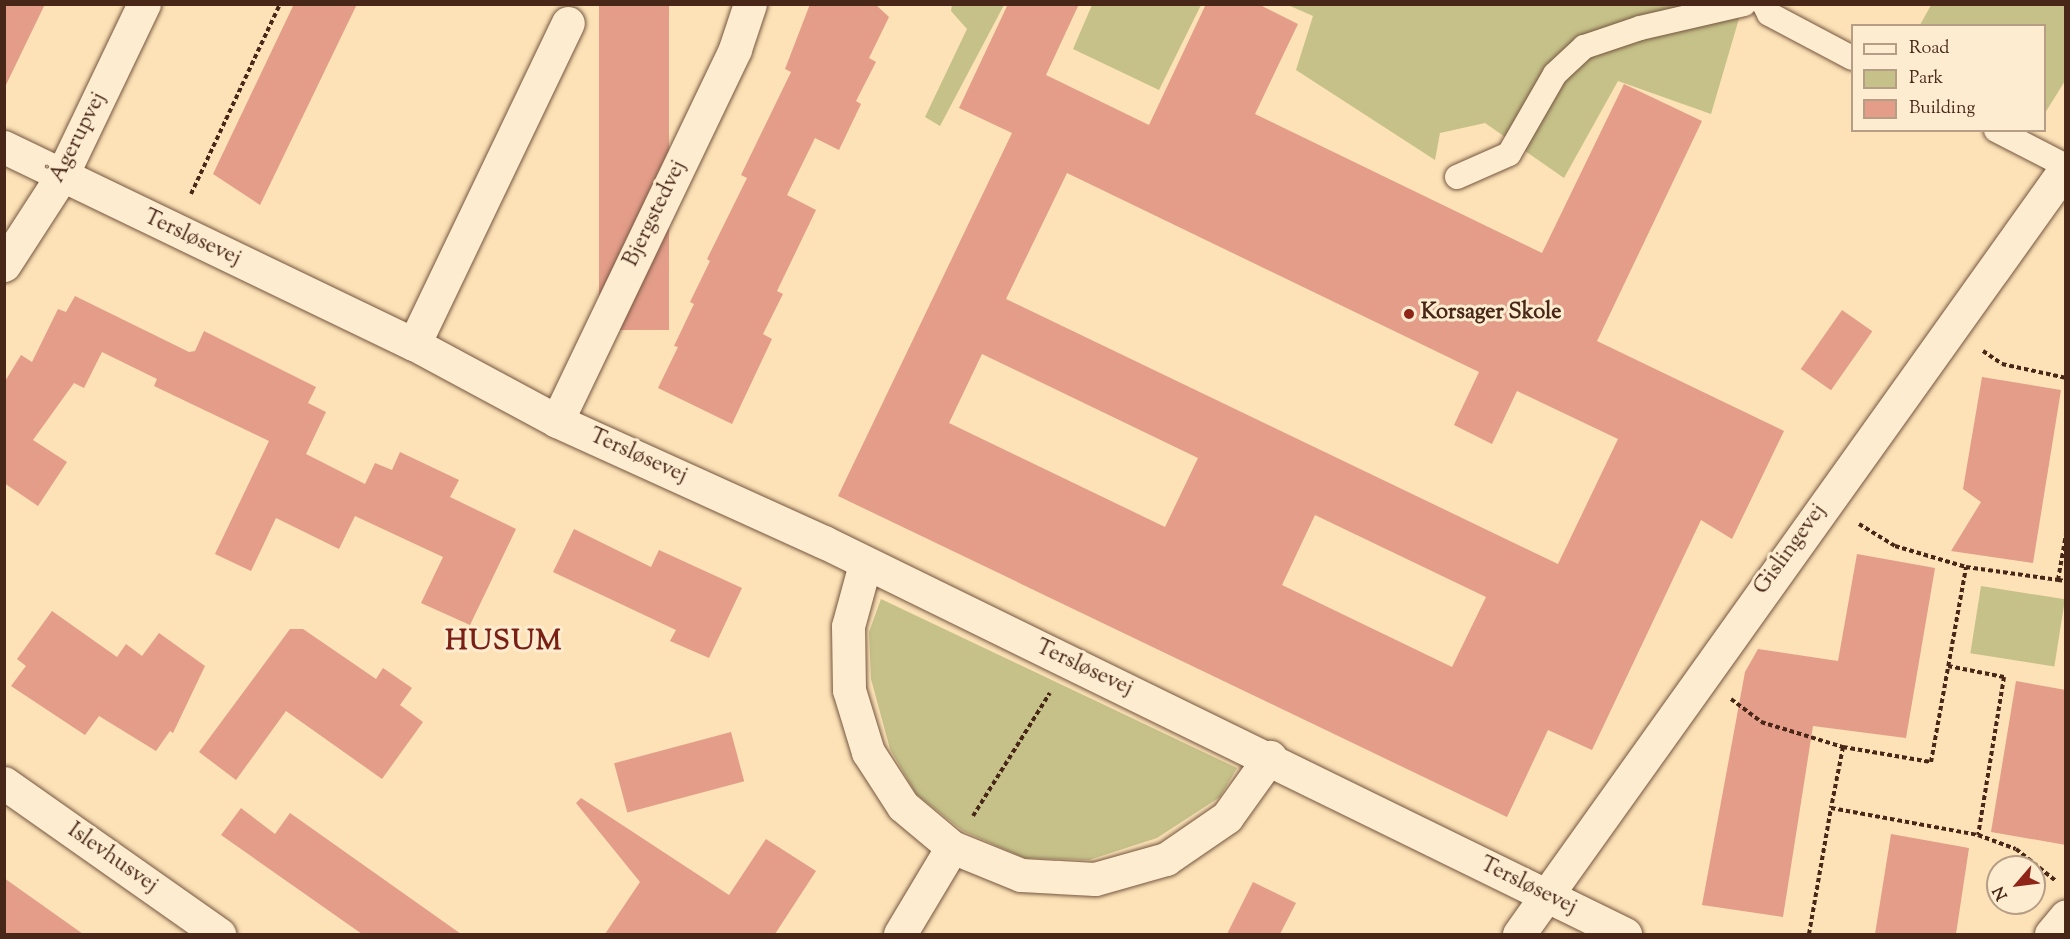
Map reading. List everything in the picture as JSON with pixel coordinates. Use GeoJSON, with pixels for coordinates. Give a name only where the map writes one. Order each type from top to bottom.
{"type":"FeatureCollection","features":[{"type":"Feature","properties":{"kind":"street","name":"Ågerupvej"},"geometry":{"type":"LineString","coordinates":[[4,265],[61,177],[144,4]]}},
{"type":"Feature","properties":{"kind":"street","name":"Bjergstedvej"},"geometry":{"type":"LineString","coordinates":[[556,421],[735,49],[750,4]]}},
{"type":"Feature","properties":{"kind":"street"},"geometry":{"type":"LineString","coordinates":[[414,344],[568,23]]}},
{"type":"Feature","properties":{"kind":"street","name":"Tersløsevej"},"geometry":{"type":"LineString","coordinates":[[4,147],[61,177],[414,344],[556,421],[865,564],[1270,757],[1625,934]]}},
{"type":"Feature","properties":{"kind":"street","name":"Gislingevej"},"geometry":{"type":"LineString","coordinates":[[1519,934],[1543,895],[2066,167]]}},
{"type":"Feature","properties":{"kind":"street"},"geometry":{"type":"LineString","coordinates":[[865,564],[848,626],[849,690],[867,752],[903,806],[952,847],[1021,875],[1095,879],[1125,871],[1166,859],[1227,817],[1270,757]]}},
{"type":"Feature","properties":{"kind":"street","name":"Islevhusvej"},"geometry":{"type":"LineString","coordinates":[[4,783],[219,934]]}},
{"type":"Feature","properties":{"kind":"street"},"geometry":{"type":"LineString","coordinates":[[900,934],[952,847]]}},
{"type":"Feature","properties":{"kind":"street"},"geometry":{"type":"LineString","coordinates":[[2051,934],[2066,916]]}},
{"type":"Feature","properties":{"kind":"lane"},"geometry":{"type":"LineString","coordinates":[[1457,177],[1509,154],[1555,74],[1584,47],[1640,28],[1744,4]]}},
{"type":"Feature","properties":{"kind":"lane"},"geometry":{"type":"LineString","coordinates":[[1764,4],[1769,14],[1851,57]]}},
{"type":"Feature","properties":{"kind":"lane"},"geometry":{"type":"LineString","coordinates":[[2000,132],[2066,167]]}},
{"type":"Feature","properties":{"kind":"path"},"geometry":{"type":"LineString","coordinates":[[174,230],[280,4]]}},
{"type":"Feature","properties":{"kind":"path"},"geometry":{"type":"LineString","coordinates":[[1950,329],[2002,364],[2066,378]]}},
{"type":"Feature","properties":{"kind":"path"},"geometry":{"type":"LineString","coordinates":[[1828,498],[1895,546],[1966,567],[2066,581]]}},
{"type":"Feature","properties":{"kind":"path"},"geometry":{"type":"LineString","coordinates":[[2058,580],[2066,534]]}},
{"type":"Feature","properties":{"kind":"path"},"geometry":{"type":"LineString","coordinates":[[1701,676],[1761,722],[1843,747],[1931,762],[1966,567]]}},
{"type":"Feature","properties":{"kind":"path"},"geometry":{"type":"LineString","coordinates":[[952,847],[1070,662]]}},
{"type":"Feature","properties":{"kind":"path"},"geometry":{"type":"LineString","coordinates":[[1948,666],[2004,677],[1978,835]]}},
{"type":"Feature","properties":{"kind":"path"},"geometry":{"type":"LineString","coordinates":[[1809,934],[1843,747]]}},
{"type":"Feature","properties":{"kind":"path"},"geometry":{"type":"LineString","coordinates":[[1831,808],[1978,835],[2016,849],[2066,889]]}},
{"type":"Feature","properties":{"kind":"green space"},"geometry":{"type":"Polygon","coordinates":[[[1092,4],[1201,5],[1159,90],[1073,49],[1092,4]]]}},
{"type":"Feature","properties":{"kind":"green space"},"geometry":{"type":"Polygon","coordinates":[[[952,5],[1004,5],[940,126],[925,117],[967,29],[951,11],[952,5]]]}},
{"type":"Feature","properties":{"kind":"green space"},"geometry":{"type":"Polygon","coordinates":[[[1288,5],[1743,5],[1711,114],[1618,81],[1564,178],[1485,123],[1440,133],[1435,160],[1296,70],[1313,16],[1288,5]]]}},
{"type":"Feature","properties":{"kind":"green space"},"geometry":{"type":"Polygon","coordinates":[[[1931,5],[2065,5],[2065,81],[2046,111],[2046,24],[1921,24],[1931,5]]]}},
{"type":"Feature","properties":{"kind":"green space"},"geometry":{"type":"Polygon","coordinates":[[[1981,586],[2065,599],[2054,666],[1970,653],[1981,586]]]}},
{"type":"Feature","properties":{"kind":"green space"},"geometry":{"type":"Polygon","coordinates":[[[881,599],[1237,768],[1220,797],[1157,838],[1089,860],[1024,858],[963,831],[916,794],[890,749],[871,679],[869,632],[881,599]]]}},
{"type":"Feature","properties":{"kind":"building"},"geometry":{"type":"Polygon","coordinates":[[[4,4],[45,4],[4,89],[4,4]]]}},
{"type":"Feature","properties":{"kind":"building"},"geometry":{"type":"Polygon","coordinates":[[[294,4],[357,4],[260,205],[213,174],[294,4]]]}},
{"type":"Feature","properties":{"kind":"building"},"geometry":{"type":"Polygon","coordinates":[[[599,4],[669,4],[669,330],[599,330],[599,4]]]}},
{"type":"Feature","properties":{"kind":"building"},"geometry":{"type":"Polygon","coordinates":[[[810,4],[875,4],[889,17],[869,58],[876,62],[856,101],[861,104],[839,150],[815,138],[787,195],[816,210],[777,291],[783,294],[763,334],[772,339],[732,424],[658,388],[678,347],[674,346],[694,304],[690,302],[710,261],[707,259],[747,178],[741,175],[791,72],[785,69],[810,4]]]}},
{"type":"Feature","properties":{"kind":"building"},"geometry":{"type":"Polygon","coordinates":[[[1008,4],[1079,4],[1046,75],[1149,125],[1206,4],[1258,4],[1298,24],[1255,114],[1542,253],[1624,84],[1702,121],[1597,341],[1784,431],[1732,539],[1701,520],[1592,750],[1548,730],[1507,817],[838,496],[1012,133],[959,108],[1008,4]],[[1067,173],[1006,299],[1558,564],[1618,439],[1517,391],[1492,444],[1454,425],[1479,372],[1067,173]],[[982,354],[949,423],[1165,527],[1198,458],[982,354]],[[1315,515],[1282,585],[1452,667],[1486,597],[1315,515]]]}},
{"type":"Feature","properties":{"kind":"building"},"geometry":{"type":"Polygon","coordinates":[[[75,296],[189,352],[195,351],[204,331],[316,387],[308,403],[326,412],[306,454],[365,484],[375,463],[392,470],[400,452],[459,480],[450,497],[516,529],[470,625],[421,603],[443,557],[355,516],[339,549],[276,518],[251,571],[215,554],[269,441],[154,386],[157,379],[102,352],[84,388],[74,383],[33,440],[67,462],[38,506],[4,483],[4,383],[21,355],[32,362],[58,309],[66,312],[75,296]]]}},
{"type":"Feature","properties":{"kind":"building"},"geometry":{"type":"Polygon","coordinates":[[[1842,310],[1872,331],[1831,390],[1801,369],[1842,310]]]}},
{"type":"Feature","properties":{"kind":"building"},"geometry":{"type":"Polygon","coordinates":[[[1982,377],[2061,390],[2033,563],[1951,551],[1981,502],[1963,489],[1982,377]]]}},
{"type":"Feature","properties":{"kind":"building"},"geometry":{"type":"Polygon","coordinates":[[[574,529],[651,567],[659,550],[742,588],[709,658],[670,641],[676,630],[553,572],[574,529]]]}},
{"type":"Feature","properties":{"kind":"building"},"geometry":{"type":"Polygon","coordinates":[[[1857,554],[1935,568],[1906,738],[1813,726],[1783,917],[1702,905],[1745,672],[1758,649],[1838,661],[1857,554]]]}},
{"type":"Feature","properties":{"kind":"building"},"geometry":{"type":"Polygon","coordinates":[[[52,611],[117,657],[126,644],[142,656],[159,633],[205,666],[173,733],[170,731],[156,751],[99,716],[85,735],[11,686],[26,666],[17,659],[52,611]]]}},
{"type":"Feature","properties":{"kind":"building"},"geometry":{"type":"Polygon","coordinates":[[[290,629],[303,629],[376,679],[383,668],[412,688],[400,705],[423,722],[382,779],[286,711],[236,780],[199,752],[290,629]]]}},
{"type":"Feature","properties":{"kind":"building"},"geometry":{"type":"Polygon","coordinates":[[[2016,681],[2066,690],[2066,845],[1991,832],[2016,681]]]}},
{"type":"Feature","properties":{"kind":"building"},"geometry":{"type":"Polygon","coordinates":[[[731,732],[744,781],[627,813],[614,763],[731,732]]]}},
{"type":"Feature","properties":{"kind":"building"},"geometry":{"type":"Polygon","coordinates":[[[581,798],[729,895],[766,839],[816,871],[775,934],[605,934],[640,882],[576,803],[581,798]]]}},
{"type":"Feature","properties":{"kind":"building"},"geometry":{"type":"Polygon","coordinates":[[[241,808],[275,834],[290,813],[461,934],[362,934],[221,835],[241,808]]]}},
{"type":"Feature","properties":{"kind":"building"},"geometry":{"type":"Polygon","coordinates":[[[1891,834],[1969,848],[1956,934],[1875,934],[1891,834]]]}},
{"type":"Feature","properties":{"kind":"building"},"geometry":{"type":"Polygon","coordinates":[[[4,878],[83,934],[4,934],[4,878]]]}},
{"type":"Feature","properties":{"kind":"building"},"geometry":{"type":"Polygon","coordinates":[[[1253,882],[1296,903],[1280,934],[1227,934],[1253,882]]]}},
{"type":"Feature","properties":{"kind":"place","name":"Korsager Skole"},"geometry":{"type":"Point","coordinates":[1409,314]}},
{"type":"Feature","properties":{"kind":"district","name":"HUSUM"},"geometry":{"type":"Point","coordinates":[504,642]}}]}
